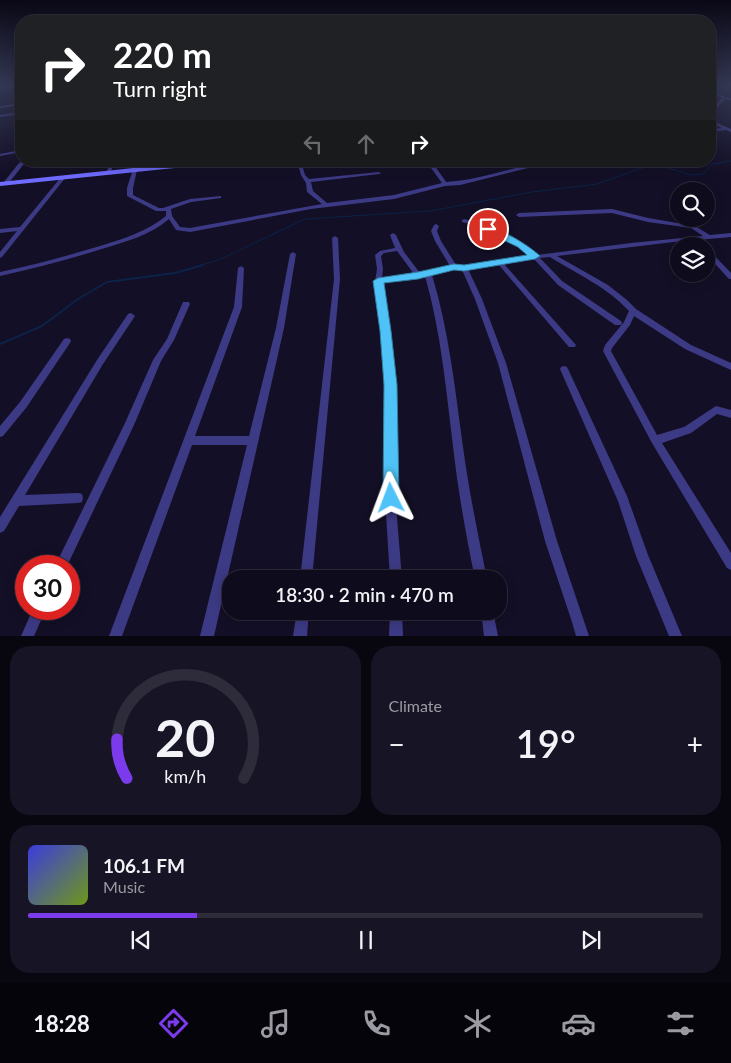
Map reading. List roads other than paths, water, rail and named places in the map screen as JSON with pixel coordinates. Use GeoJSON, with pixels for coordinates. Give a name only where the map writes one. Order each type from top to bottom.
{"type":"FeatureCollection","features":[{"type":"Feature","properties":{"kind":"main road"},"geometry":{"type":"LineString","coordinates":[[3,183],[151,167]]}},
{"type":"Feature","properties":{"kind":"street"},"geometry":{"type":"LineString","coordinates":[[0,116],[15,114]]}},
{"type":"Feature","properties":{"kind":"street"},"geometry":{"type":"LineString","coordinates":[[716,124],[729,130]]}},
{"type":"Feature","properties":{"kind":"street"},"geometry":{"type":"LineString","coordinates":[[716,127],[731,125]]}},
{"type":"Feature","properties":{"kind":"street"},"geometry":{"type":"LineString","coordinates":[[716,129],[729,130]]}},
{"type":"Feature","properties":{"kind":"street"},"geometry":{"type":"LineString","coordinates":[[0,155],[15,152]]}},
{"type":"Feature","properties":{"kind":"street"},"geometry":{"type":"LineString","coordinates":[[3,183],[18,167]]}},
{"type":"Feature","properties":{"kind":"street"},"geometry":{"type":"LineString","coordinates":[[108,173],[110,167]]}},
{"type":"Feature","properties":{"kind":"street"},"geometry":{"type":"LineString","coordinates":[[301,167],[303,175],[308,181],[310,192],[314,197],[327,204]]}},
{"type":"Feature","properties":{"kind":"street"},"geometry":{"type":"LineString","coordinates":[[432,167],[445,184]]}},
{"type":"Feature","properties":{"kind":"street"},"geometry":{"type":"LineString","coordinates":[[168,209],[178,229],[190,230],[327,204],[394,197],[527,167]]}},
{"type":"Feature","properties":{"kind":"street"},"geometry":{"type":"LineString","coordinates":[[135,170],[130,188],[130,196],[158,210],[168,209],[190,201],[219,197]]}},
{"type":"Feature","properties":{"kind":"street"},"geometry":{"type":"LineString","coordinates":[[308,181],[379,172]]}},
{"type":"Feature","properties":{"kind":"street"},"geometry":{"type":"LineString","coordinates":[[0,256],[64,177]]}},
{"type":"Feature","properties":{"kind":"street"},"geometry":{"type":"LineString","coordinates":[[518,215],[612,211],[648,220],[693,227],[708,236]]}},
{"type":"Feature","properties":{"kind":"street"},"geometry":{"type":"LineString","coordinates":[[0,274],[90,251],[156,227],[170,216]]}},
{"type":"Feature","properties":{"kind":"street"},"geometry":{"type":"LineString","coordinates":[[464,221],[475,223],[521,246],[535,256],[560,283],[618,323]]}},
{"type":"Feature","properties":{"kind":"street"},"geometry":{"type":"LineString","coordinates":[[436,226],[434,231],[438,241],[480,300],[508,382],[547,528],[583,636]]}},
{"type":"Feature","properties":{"kind":"street"},"geometry":{"type":"LineString","coordinates":[[0,231],[21,229]]}},
{"type":"Feature","properties":{"kind":"street"},"geometry":{"type":"LineString","coordinates":[[393,235],[397,249],[423,274],[438,313],[456,415],[467,509],[478,570]]}},
{"type":"Feature","properties":{"kind":"street"},"geometry":{"type":"LineString","coordinates":[[703,237],[731,235]]}},
{"type":"Feature","properties":{"kind":"street"},"geometry":{"type":"LineString","coordinates":[[722,236],[730,243]]}},
{"type":"Feature","properties":{"kind":"street"},"geometry":{"type":"LineString","coordinates":[[307,570],[337,279],[336,238]]}},
{"type":"Feature","properties":{"kind":"street"},"geometry":{"type":"LineString","coordinates":[[378,281],[535,256],[670,241]]}},
{"type":"Feature","properties":{"kind":"street"},"geometry":{"type":"LineString","coordinates":[[395,570],[389,481],[390,385],[386,331],[378,281],[379,254],[397,249]]}},
{"type":"Feature","properties":{"kind":"street"},"geometry":{"type":"LineString","coordinates":[[207,636],[280,328],[294,254]]}},
{"type":"Feature","properties":{"kind":"street"},"geometry":{"type":"LineString","coordinates":[[552,254],[596,281],[627,303],[633,311],[688,346],[731,367]]}},
{"type":"Feature","properties":{"kind":"street"},"geometry":{"type":"LineString","coordinates":[[715,259],[731,276]]}},
{"type":"Feature","properties":{"kind":"street"},"geometry":{"type":"LineString","coordinates":[[498,262],[572,345]]}},
{"type":"Feature","properties":{"kind":"street"},"geometry":{"type":"LineString","coordinates":[[115,636],[238,307],[242,268]]}},
{"type":"Feature","properties":{"kind":"street"},"geometry":{"type":"LineString","coordinates":[[65,555],[129,425],[157,360],[170,340],[186,304]]}},
{"type":"Feature","properties":{"kind":"street"},"geometry":{"type":"LineString","coordinates":[[633,311],[627,323],[608,347],[607,351],[655,440],[731,564]]}},
{"type":"Feature","properties":{"kind":"street"},"geometry":{"type":"LineString","coordinates":[[0,527],[100,362],[131,316]]}},
{"type":"Feature","properties":{"kind":"street"},"geometry":{"type":"LineString","coordinates":[[0,433],[23,405],[67,341]]}},
{"type":"Feature","properties":{"kind":"street"},"geometry":{"type":"LineString","coordinates":[[564,369],[623,500],[642,556],[676,636]]}},
{"type":"Feature","properties":{"kind":"street"},"geometry":{"type":"LineString","coordinates":[[655,440],[692,429],[716,410],[731,414]]}},
{"type":"Feature","properties":{"kind":"street"},"geometry":{"type":"LineString","coordinates":[[189,440],[253,441]]}},
{"type":"Feature","properties":{"kind":"street"},"geometry":{"type":"LineString","coordinates":[[16,501],[78,498]]}},
{"type":"Feature","properties":{"kind":"street"},"geometry":{"type":"LineString","coordinates":[[27,636],[35,620]]}},
{"type":"Feature","properties":{"kind":"street"},"geometry":{"type":"LineString","coordinates":[[300,636],[302,620]]}},
{"type":"Feature","properties":{"kind":"street"},"geometry":{"type":"LineString","coordinates":[[396,620],[396,636]]}},
{"type":"Feature","properties":{"kind":"street"},"geometry":{"type":"LineString","coordinates":[[489,620],[492,636]]}},
{"type":"Feature","properties":{"kind":"waterway"},"geometry":{"type":"LineString","coordinates":[[716,163],[731,161]]}},
{"type":"Feature","properties":{"kind":"waterway"},"geometry":{"type":"LineString","coordinates":[[198,266],[221,259],[305,219],[430,211],[532,192],[597,184],[644,167]]}},
{"type":"Feature","properties":{"kind":"waterway"},"geometry":{"type":"LineString","coordinates":[[665,167],[691,175],[703,174],[709,167]]}},
{"type":"Feature","properties":{"kind":"waterway"},"geometry":{"type":"LineString","coordinates":[[0,344],[42,326],[78,299],[107,282],[175,273],[203,265]]}}]}
